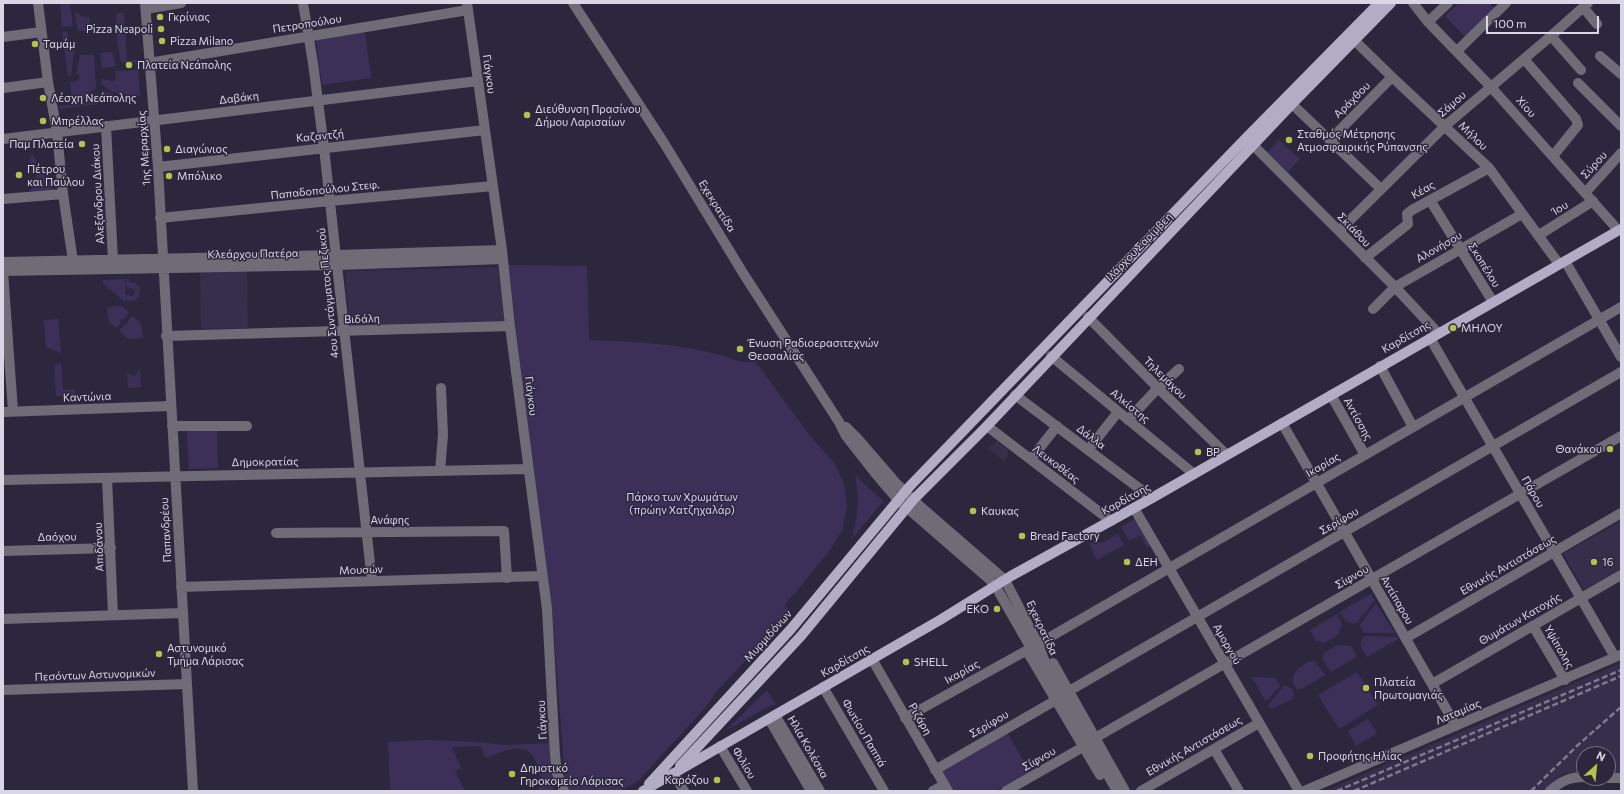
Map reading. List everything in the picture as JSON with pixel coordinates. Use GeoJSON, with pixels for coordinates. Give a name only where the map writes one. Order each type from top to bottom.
{"type":"FeatureCollection","features":[{"type":"Feature","properties":{"kind":"main road","name":"Ιλάρχου Σαρίμβεη"},"geometry":{"type":"LineString","coordinates":[[906,507],[986,426],[1249,141],[1379,3]]}},
{"type":"Feature","properties":{"kind":"main road","name":"Ιλάρχου Σαρίμβεη"},"geometry":{"type":"LineString","coordinates":[[905,492],[1249,141],[1292,104],[1391,3]]}},
{"type":"Feature","properties":{"kind":"main road","name":"Καρδίτσης"},"geometry":{"type":"LineString","coordinates":[[643,791],[872,660],[996,587],[1005,580],[1152,498],[1620,229]]}},
{"type":"Feature","properties":{"kind":"main road","name":"Μυρμιδόνων"},"geometry":{"type":"LineString","coordinates":[[643,791],[791,629],[905,492]]}},
{"type":"Feature","properties":{"kind":"main road"},"geometry":{"type":"LineString","coordinates":[[673,774],[801,636],[906,507]]}},
{"type":"Feature","properties":{"kind":"street"},"geometry":{"type":"LineString","coordinates":[[38,3],[48,82],[57,132],[63,194],[72,261]]}},
{"type":"Feature","properties":{"kind":"street"},"geometry":{"type":"LineString","coordinates":[[146,6],[181,3]]}},
{"type":"Feature","properties":{"kind":"street","name":"4ου Συντάγματος Πεζικού"},"geometry":{"type":"LineString","coordinates":[[303,3],[324,148],[372,581]]}},
{"type":"Feature","properties":{"kind":"street","name":"Εχεκρατίδα"},"geometry":{"type":"LineString","coordinates":[[574,3],[668,150],[742,273],[839,422],[846,436],[898,500],[989,579],[996,587],[1047,667],[1117,791]]}},
{"type":"Feature","properties":{"kind":"street","name":"Χίου"},"geometry":{"type":"LineString","coordinates":[[1413,3],[1428,22],[1491,86],[1585,193],[1620,229]]}},
{"type":"Feature","properties":{"kind":"street"},"geometry":{"type":"LineString","coordinates":[[1428,22],[1448,3]]}},
{"type":"Feature","properties":{"kind":"street"},"geometry":{"type":"LineString","coordinates":[[1456,51],[1506,3]]}},
{"type":"Feature","properties":{"kind":"street"},"geometry":{"type":"LineString","coordinates":[[1585,5],[1597,24]]}},
{"type":"Feature","properties":{"kind":"street","name":"Σάμου"},"geometry":{"type":"LineString","coordinates":[[1339,231],[1445,126],[1551,36],[1585,5]]}},
{"type":"Feature","properties":{"kind":"street","name":"1ης Μεραρχίας"},"geometry":{"type":"LineString","coordinates":[[146,6],[158,167],[162,263]]}},
{"type":"Feature","properties":{"kind":"street","name":"Πετροπούλου"},"geometry":{"type":"LineString","coordinates":[[150,63],[308,36],[468,6]]}},
{"type":"Feature","properties":{"kind":"street","name":"Γιάγκου"},"geometry":{"type":"LineString","coordinates":[[468,6],[503,254],[510,326],[547,609],[555,755],[557,773],[564,791]]}},
{"type":"Feature","properties":{"kind":"street"},"geometry":{"type":"LineString","coordinates":[[3,37],[41,32]]}},
{"type":"Feature","properties":{"kind":"street"},"geometry":{"type":"LineString","coordinates":[[1551,36],[1581,70]]}},
{"type":"Feature","properties":{"kind":"street","name":"Μήλου"},"geometry":{"type":"LineString","coordinates":[[1354,40],[1488,168],[1522,214],[1562,262],[1621,357]]}},
{"type":"Feature","properties":{"kind":"street"},"geometry":{"type":"LineString","coordinates":[[1600,56],[1621,74]]}},
{"type":"Feature","properties":{"kind":"street"},"geometry":{"type":"LineString","coordinates":[[1524,59],[1576,119],[1578,125],[1553,156]]}},
{"type":"Feature","properties":{"kind":"street","name":"Αράχθου"},"geometry":{"type":"LineString","coordinates":[[1330,140],[1392,77]]}},
{"type":"Feature","properties":{"kind":"street","name":"Δαβάκη"},"geometry":{"type":"LineString","coordinates":[[3,139],[478,81]]}},
{"type":"Feature","properties":{"kind":"street"},"geometry":{"type":"LineString","coordinates":[[3,88],[48,82]]}},
{"type":"Feature","properties":{"kind":"street"},"geometry":{"type":"LineString","coordinates":[[1578,83],[1621,126]]}},
{"type":"Feature","properties":{"kind":"street"},"geometry":{"type":"LineString","coordinates":[[1292,104],[1381,189]]}},
{"type":"Feature","properties":{"kind":"street","name":"Αλεξάνδρου Διάκου"},"geometry":{"type":"LineString","coordinates":[[106,126],[113,260]]}},
{"type":"Feature","properties":{"kind":"street","name":"Καζαντζή"},"geometry":{"type":"LineString","coordinates":[[158,167],[485,130]]}},
{"type":"Feature","properties":{"kind":"street","name":"Σκιάθου"},"geometry":{"type":"LineString","coordinates":[[1249,141],[1395,287],[1434,335]]}},
{"type":"Feature","properties":{"kind":"street","name":"Σύρου"},"geometry":{"type":"LineString","coordinates":[[1585,193],[1621,153]]}},
{"type":"Feature","properties":{"kind":"street","name":"Κέας"},"geometry":{"type":"LineString","coordinates":[[1365,258],[1408,224],[1407,214],[1488,168]]}},
{"type":"Feature","properties":{"kind":"street","name":"Παπαδοπούλου Στεφ."},"geometry":{"type":"LineString","coordinates":[[160,218],[493,186]]}},
{"type":"Feature","properties":{"kind":"street"},"geometry":{"type":"LineString","coordinates":[[3,198],[63,194]]}},
{"type":"Feature","properties":{"kind":"street","name":"Σκοπέλου"},"geometry":{"type":"LineString","coordinates":[[1430,200],[1493,302]]}},
{"type":"Feature","properties":{"kind":"street","name":"Ίου"},"geometry":{"type":"LineString","coordinates":[[1539,235],[1593,201]]}},
{"type":"Feature","properties":{"kind":"street","name":"Αλονήσου"},"geometry":{"type":"LineString","coordinates":[[1373,309],[1395,287],[1522,214]]}},
{"type":"Feature","properties":{"kind":"street","name":"Κλεάρχου Πατέρα"},"geometry":{"type":"LineString","coordinates":[[3,271],[162,263],[337,260],[503,254]]}},
{"type":"Feature","properties":{"kind":"street","name":"Κλεάρχου Πατέρα"},"geometry":{"type":"LineString","coordinates":[[3,262],[113,260],[162,263]]}},
{"type":"Feature","properties":{"kind":"street","name":"Παπανδρέου"},"geometry":{"type":"LineString","coordinates":[[162,263],[193,791]]}},
{"type":"Feature","properties":{"kind":"street"},"geometry":{"type":"LineString","coordinates":[[3,271],[8,412]]}},
{"type":"Feature","properties":{"kind":"street","name":"Ικαρίας"},"geometry":{"type":"LineString","coordinates":[[905,718],[1034,646],[1621,307]]}},
{"type":"Feature","properties":{"kind":"street","name":"Τηλεμάχου"},"geometry":{"type":"LineString","coordinates":[[1088,317],[1227,455]]}},
{"type":"Feature","properties":{"kind":"street","name":"Βιδάλη"},"geometry":{"type":"LineString","coordinates":[[166,336],[510,326]]}},
{"type":"Feature","properties":{"kind":"street","name":"Πάρου"},"geometry":{"type":"LineString","coordinates":[[1434,335],[1464,398],[1581,598],[1618,656]]}},
{"type":"Feature","properties":{"kind":"street","name":"Αλκίστης"},"geometry":{"type":"LineString","coordinates":[[1051,356],[1194,474]]}},
{"type":"Feature","properties":{"kind":"street"},"geometry":{"type":"LineString","coordinates":[[1380,366],[1413,428]]}},
{"type":"Feature","properties":{"kind":"street"},"geometry":{"type":"LineString","coordinates":[[1128,420],[1158,388],[1179,369]]}},
{"type":"Feature","properties":{"kind":"street","name":"Σερίφου"},"geometry":{"type":"LineString","coordinates":[[1069,691],[1621,372]]}},
{"type":"Feature","properties":{"kind":"street"},"geometry":{"type":"LineString","coordinates":[[440,471],[443,434],[441,388]]}},
{"type":"Feature","properties":{"kind":"street","name":"Δάλλα"},"geometry":{"type":"LineString","coordinates":[[1015,395],[1152,498]]}},
{"type":"Feature","properties":{"kind":"street","name":"Αντίσσης"},"geometry":{"type":"LineString","coordinates":[[1331,395],[1365,455]]}},
{"type":"Feature","properties":{"kind":"street","name":"Καντώνια"},"geometry":{"type":"LineString","coordinates":[[8,412],[171,406]]}},
{"type":"Feature","properties":{"kind":"street"},"geometry":{"type":"LineString","coordinates":[[1088,450],[1118,412]]}},
{"type":"Feature","properties":{"kind":"street","name":"Εχεκρατίδα"},"geometry":{"type":"LineString","coordinates":[[839,422],[854,434],[913,500],[1005,580],[1034,646]]}},
{"type":"Feature","properties":{"kind":"street","name":"Αντίπαρου"},"geometry":{"type":"LineString","coordinates":[[1282,423],[1456,726]]}},
{"type":"Feature","properties":{"kind":"street"},"geometry":{"type":"LineString","coordinates":[[172,426],[247,426]]}},
{"type":"Feature","properties":{"kind":"street","name":"Λευκοθέας"},"geometry":{"type":"LineString","coordinates":[[986,426],[1111,521]]}},
{"type":"Feature","properties":{"kind":"street"},"geometry":{"type":"LineString","coordinates":[[1031,459],[1056,426]]}},
{"type":"Feature","properties":{"kind":"street","name":"Σίφνου"},"geometry":{"type":"LineString","coordinates":[[1095,738],[1621,436]]}},
{"type":"Feature","properties":{"kind":"street","name":"Δημοκρατίας"},"geometry":{"type":"LineString","coordinates":[[3,480],[528,469]]}},
{"type":"Feature","properties":{"kind":"street","name":"Απιδάνου"},"geometry":{"type":"LineString","coordinates":[[107,478],[113,616]]}},
{"type":"Feature","properties":{"kind":"street","name":"Αμοργού"},"geometry":{"type":"LineString","coordinates":[[1134,508],[1299,791]]}},
{"type":"Feature","properties":{"kind":"street","name":"Εθνικής Αντιστάσεως"},"geometry":{"type":"LineString","coordinates":[[1406,638],[1621,512]]}},
{"type":"Feature","properties":{"kind":"street","name":"Ανάφης"},"geometry":{"type":"LineString","coordinates":[[276,532],[504,532],[507,578]]}},
{"type":"Feature","properties":{"kind":"street","name":"Δαόχου"},"geometry":{"type":"LineString","coordinates":[[3,551],[111,548]]}},
{"type":"Feature","properties":{"kind":"street","name":"Θυμάτων Κατοχής"},"geometry":{"type":"LineString","coordinates":[[1432,684],[1621,575]]}},
{"type":"Feature","properties":{"kind":"street","name":"Μουσών"},"geometry":{"type":"LineString","coordinates":[[181,587],[542,576]]}},
{"type":"Feature","properties":{"kind":"street"},"geometry":{"type":"LineString","coordinates":[[3,619],[182,613]]}},
{"type":"Feature","properties":{"kind":"street","name":"Υψίπολης"},"geometry":{"type":"LineString","coordinates":[[1533,626],[1565,680]]}},
{"type":"Feature","properties":{"kind":"street"},"geometry":{"type":"LineString","coordinates":[[1034,646],[1069,691],[1125,791]]}},
{"type":"Feature","properties":{"kind":"street"},"geometry":{"type":"LineString","coordinates":[[1034,646],[1056,700],[1109,791]]}},
{"type":"Feature","properties":{"kind":"street","name":"Λαταμίας"},"geometry":{"type":"LineString","coordinates":[[1304,791],[1618,656]]}},
{"type":"Feature","properties":{"kind":"street","name":"Ριζάρη"},"geometry":{"type":"LineString","coordinates":[[872,660],[946,788]]}},
{"type":"Feature","properties":{"kind":"street","name":"Πεσόντων Αστυνομικών"},"geometry":{"type":"LineString","coordinates":[[3,690],[187,684]]}},
{"type":"Feature","properties":{"kind":"street","name":"Φωτίου Παππά"},"geometry":{"type":"LineString","coordinates":[[824,687],[884,791]]}},
{"type":"Feature","properties":{"kind":"street","name":"Σερίφου"},"geometry":{"type":"LineString","coordinates":[[935,770],[1056,700]]}},
{"type":"Feature","properties":{"kind":"street","name":"Ηλία Κολέσκα"},"geometry":{"type":"LineString","coordinates":[[772,717],[811,791]]}},
{"type":"Feature","properties":{"kind":"street","name":"Ηλία Κολέσκα"},"geometry":{"type":"LineString","coordinates":[[772,717],[820,791]]}},
{"type":"Feature","properties":{"kind":"street","name":"Εθνικής Αντιστάσεως"},"geometry":{"type":"LineString","coordinates":[[1141,791],[1259,723]]}},
{"type":"Feature","properties":{"kind":"street","name":"Φιλίου"},"geometry":{"type":"LineString","coordinates":[[720,746],[747,791]]}},
{"type":"Feature","properties":{"kind":"street","name":"Σίφνου"},"geometry":{"type":"LineString","coordinates":[[1006,791],[1083,747]]}},
{"type":"Feature","properties":{"kind":"street"},"geometry":{"type":"LineString","coordinates":[[1214,749],[1239,791]]}},
{"type":"Feature","properties":{"kind":"street"},"geometry":{"type":"LineString","coordinates":[[673,774],[684,791]]}},
{"type":"Feature","properties":{"kind":"street"},"geometry":{"type":"LineString","coordinates":[[1550,791],[1563,781],[1576,777]]}},
{"type":"Feature","properties":{"kind":"street"},"geometry":{"type":"LineString","coordinates":[[933,791],[946,788]]}},
{"type":"Feature","properties":{"kind":"shaded area"},"geometry":{"type":"Polygon","coordinates":[[[498,267],[505,322],[350,327],[345,271],[498,267]]]}},
{"type":"Feature","properties":{"kind":"shaded area"},"geometry":{"type":"Polygon","coordinates":[[[247,271],[248,328],[201,329],[200,272],[247,271]]]}},
{"type":"Feature","properties":{"kind":"shaded area"},"geometry":{"type":"Polygon","coordinates":[[[997,441],[1009,450],[1007,453],[1009,455],[1004,461],[988,448],[997,441]]]}},
{"type":"Feature","properties":{"kind":"shaded area","name":"16"},"geometry":{"type":"Polygon","coordinates":[[[1621,521],[1621,569],[1584,590],[1563,554],[1621,521]]]}},
{"type":"Feature","properties":{"kind":"shaded area"},"geometry":{"type":"Polygon","coordinates":[[[1621,663],[1621,775],[1616,775],[1616,746],[1576,746],[1576,774],[1563,773],[1545,791],[1325,791],[1621,663]]]}},
{"type":"Feature","properties":{"kind":"green space"},"geometry":{"type":"Polygon","coordinates":[[[60,3],[70,3],[73,26],[62,27],[60,3]]]}},
{"type":"Feature","properties":{"kind":"green space"},"geometry":{"type":"Polygon","coordinates":[[[1458,3],[1489,3],[1496,10],[1466,38],[1445,16],[1458,3]]]}},
{"type":"Feature","properties":{"kind":"green space"},"geometry":{"type":"Polygon","coordinates":[[[75,12],[83,17],[89,17],[91,31],[79,31],[75,12]]]}},
{"type":"Feature","properties":{"kind":"green space"},"geometry":{"type":"Polygon","coordinates":[[[118,13],[123,13],[124,15],[127,60],[138,60],[138,64],[121,62],[118,46],[116,15],[118,13]]]}},
{"type":"Feature","properties":{"kind":"green space"},"geometry":{"type":"Polygon","coordinates":[[[67,31],[70,49],[74,51],[71,75],[68,76],[62,32],[67,31]]]}},
{"type":"Feature","properties":{"kind":"green space"},"geometry":{"type":"Polygon","coordinates":[[[365,32],[371,78],[322,85],[316,40],[365,32]]]}},
{"type":"Feature","properties":{"kind":"green space"},"geometry":{"type":"Polygon","coordinates":[[[112,52],[116,66],[102,68],[100,53],[112,52]]]}},
{"type":"Feature","properties":{"kind":"green space"},"geometry":{"type":"Polygon","coordinates":[[[80,55],[94,55],[96,88],[84,99],[72,100],[70,82],[79,80],[79,75],[76,74],[80,55]]]}},
{"type":"Feature","properties":{"kind":"green space"},"geometry":{"type":"Polygon","coordinates":[[[138,70],[140,96],[112,92],[102,85],[102,79],[113,81],[116,79],[115,71],[138,70]]]}},
{"type":"Feature","properties":{"kind":"green space"},"geometry":{"type":"Polygon","coordinates":[[[105,91],[115,95],[129,97],[129,99],[103,103],[102,93],[105,91]]]}},
{"type":"Feature","properties":{"kind":"green space"},"geometry":{"type":"Polygon","coordinates":[[[93,94],[97,94],[99,104],[59,109],[59,106],[85,103],[93,94]]]}},
{"type":"Feature","properties":{"kind":"green space"},"geometry":{"type":"Polygon","coordinates":[[[1279,140],[1300,159],[1288,172],[1267,152],[1279,140]]]}},
{"type":"Feature","properties":{"kind":"green space"},"geometry":{"type":"Polygon","coordinates":[[[32,153],[36,161],[37,169],[44,173],[54,190],[30,191],[38,171],[29,162],[32,153]]]}},
{"type":"Feature","properties":{"kind":"green space","name":"Πάρκο των Χρωμάτων (πρώην Χατζηχαλάρ)"},"geometry":{"type":"Polygon","coordinates":[[[509,265],[587,266],[589,340],[639,342],[687,348],[725,356],[741,362],[755,361],[808,433],[835,464],[844,484],[847,507],[842,531],[830,550],[785,605],[791,613],[715,693],[706,707],[638,781],[620,791],[567,791],[553,623],[509,265]]]}},
{"type":"Feature","properties":{"kind":"green space"},"geometry":{"type":"Polygon","coordinates":[[[125,279],[126,301],[103,284],[103,280],[125,279]]]}},
{"type":"Feature","properties":{"kind":"green space"},"geometry":{"type":"Polygon","coordinates":[[[126,279],[129,279],[129,282],[135,283],[140,288],[139,296],[134,301],[127,301],[126,295],[133,296],[135,293],[134,289],[126,287],[126,279]]]}},
{"type":"Feature","properties":{"kind":"green space"},"geometry":{"type":"Polygon","coordinates":[[[122,306],[129,313],[124,319],[120,320],[121,323],[116,328],[109,322],[107,307],[122,306]]]}},
{"type":"Feature","properties":{"kind":"green space"},"geometry":{"type":"Polygon","coordinates":[[[132,316],[141,323],[143,338],[129,339],[119,331],[125,324],[127,324],[132,316]]]}},
{"type":"Feature","properties":{"kind":"green space"},"geometry":{"type":"Polygon","coordinates":[[[58,319],[61,353],[46,347],[44,320],[58,319]]]}},
{"type":"Feature","properties":{"kind":"green space"},"geometry":{"type":"Polygon","coordinates":[[[61,362],[63,390],[75,389],[75,395],[56,396],[54,366],[61,362]]]}},
{"type":"Feature","properties":{"kind":"green space"},"geometry":{"type":"Polygon","coordinates":[[[140,369],[141,387],[128,388],[127,372],[134,377],[140,369]]]}},
{"type":"Feature","properties":{"kind":"green space"},"geometry":{"type":"Polygon","coordinates":[[[217,430],[218,468],[189,469],[187,431],[217,430]]]}},
{"type":"Feature","properties":{"kind":"green space"},"geometry":{"type":"Polygon","coordinates":[[[855,475],[883,501],[852,539],[858,507],[855,475]]]}},
{"type":"Feature","properties":{"kind":"green space"},"geometry":{"type":"Polygon","coordinates":[[[1136,518],[1151,545],[1147,547],[1141,535],[1129,541],[1121,527],[1136,518]]]}},
{"type":"Feature","properties":{"kind":"green space"},"geometry":{"type":"Polygon","coordinates":[[[1118,534],[1124,545],[1097,560],[1089,544],[1095,541],[1101,543],[1118,534]]]}},
{"type":"Feature","properties":{"kind":"green space"},"geometry":{"type":"Polygon","coordinates":[[[1371,594],[1375,600],[1357,623],[1349,622],[1339,612],[1371,594]]]}},
{"type":"Feature","properties":{"kind":"green space"},"geometry":{"type":"Polygon","coordinates":[[[1376,603],[1395,633],[1364,633],[1360,625],[1376,603]]]}},
{"type":"Feature","properties":{"kind":"green space"},"geometry":{"type":"Polygon","coordinates":[[[1337,614],[1342,624],[1338,635],[1322,644],[1320,640],[1316,642],[1310,630],[1337,614]]]}},
{"type":"Feature","properties":{"kind":"green space"},"geometry":{"type":"Polygon","coordinates":[[[1364,636],[1397,637],[1398,639],[1367,657],[1360,645],[1364,636]]]}},
{"type":"Feature","properties":{"kind":"green space"},"geometry":{"type":"Polygon","coordinates":[[[1338,645],[1351,646],[1357,657],[1331,672],[1322,659],[1325,652],[1338,645]]]}},
{"type":"Feature","properties":{"kind":"green space"},"geometry":{"type":"Polygon","coordinates":[[[1310,661],[1315,661],[1325,675],[1297,690],[1293,682],[1294,674],[1301,666],[1310,661]]]}},
{"type":"Feature","properties":{"kind":"green space"},"geometry":{"type":"Polygon","coordinates":[[[1357,672],[1378,705],[1339,729],[1318,695],[1357,672]]]}},
{"type":"Feature","properties":{"kind":"green space"},"geometry":{"type":"Polygon","coordinates":[[[1252,677],[1275,678],[1280,686],[1266,702],[1252,677]]]}},
{"type":"Feature","properties":{"kind":"green space"},"geometry":{"type":"Polygon","coordinates":[[[1284,685],[1292,689],[1294,694],[1293,699],[1271,709],[1268,706],[1284,685]]]}},
{"type":"Feature","properties":{"kind":"green space"},"geometry":{"type":"Polygon","coordinates":[[[767,690],[776,705],[771,705],[725,731],[767,690]]]}},
{"type":"Feature","properties":{"kind":"green space"},"geometry":{"type":"Polygon","coordinates":[[[1368,719],[1377,733],[1356,746],[1348,731],[1368,719]]]}},
{"type":"Feature","properties":{"kind":"green space"},"geometry":{"type":"Polygon","coordinates":[[[1007,732],[1030,772],[996,791],[952,791],[940,770],[1007,732]]]}},
{"type":"Feature","properties":{"kind":"green space"},"geometry":{"type":"Polygon","coordinates":[[[426,740],[507,745],[551,743],[553,791],[538,791],[541,782],[540,772],[534,757],[529,752],[516,748],[486,758],[480,746],[452,747],[461,768],[455,771],[465,791],[390,791],[388,742],[426,740]]]}},
{"type":"Feature","properties":{"kind":"railway"},"geometry":{"type":"LineString","coordinates":[[1337,791],[1621,670]]}},
{"type":"Feature","properties":{"kind":"railway"},"geometry":{"type":"LineString","coordinates":[[1354,791],[1621,676]]}},
{"type":"Feature","properties":{"kind":"railway"},"geometry":{"type":"LineString","coordinates":[[1531,791],[1578,745],[1621,707]]}},
{"type":"Feature","properties":{"kind":"place","name":"Γκρίνιας"},"geometry":{"type":"Point","coordinates":[160,17]}},
{"type":"Feature","properties":{"kind":"place","name":"Pizza Neapoli"},"geometry":{"type":"Point","coordinates":[161,29]}},
{"type":"Feature","properties":{"kind":"place","name":"Pizza Milano"},"geometry":{"type":"Point","coordinates":[162,41]}},
{"type":"Feature","properties":{"kind":"place","name":"Ταμάμ"},"geometry":{"type":"Point","coordinates":[35,44]}},
{"type":"Feature","properties":{"kind":"place","name":"Πλατεία Νεάπολης"},"geometry":{"type":"Point","coordinates":[129,65]}},
{"type":"Feature","properties":{"kind":"place","name":"Λέσχη Νεάπολης"},"geometry":{"type":"Point","coordinates":[43,98]}},
{"type":"Feature","properties":{"kind":"place","name":"Διεύθυνση Πρασίνου Δήμου Λαρισαίων"},"geometry":{"type":"Point","coordinates":[527,115]}},
{"type":"Feature","properties":{"kind":"place","name":"Μπρέλλας"},"geometry":{"type":"Point","coordinates":[43,121]}},
{"type":"Feature","properties":{"kind":"place","name":"Σταθμός Μέτρησης Ατμοσφαιρικής Ρύπανσης"},"geometry":{"type":"Point","coordinates":[1289,140]}},
{"type":"Feature","properties":{"kind":"place","name":"Παμ Πλατεία"},"geometry":{"type":"Point","coordinates":[82,144]}},
{"type":"Feature","properties":{"kind":"place","name":"Διαγώνιος"},"geometry":{"type":"Point","coordinates":[167,149]}},
{"type":"Feature","properties":{"kind":"place","name":"Πέτρου και Παύλου"},"geometry":{"type":"Point","coordinates":[19,175]}},
{"type":"Feature","properties":{"kind":"place","name":"Μπόλικο"},"geometry":{"type":"Point","coordinates":[169,176]}},
{"type":"Feature","properties":{"kind":"place","name":"ΜΗΛΟΥ"},"geometry":{"type":"Point","coordinates":[1453,328]}},
{"type":"Feature","properties":{"kind":"place","name":"Ένωση Ραδιοερασιτεχνών Θεσσαλίας"},"geometry":{"type":"Point","coordinates":[740,349]}},
{"type":"Feature","properties":{"kind":"place","name":"Θανάκου"},"geometry":{"type":"Point","coordinates":[1610,449]}},
{"type":"Feature","properties":{"kind":"place","name":"BP"},"geometry":{"type":"Point","coordinates":[1198,452]}},
{"type":"Feature","properties":{"kind":"place","name":"Καυκας"},"geometry":{"type":"Point","coordinates":[973,511]}},
{"type":"Feature","properties":{"kind":"place","name":"Bread Factory"},"geometry":{"type":"Point","coordinates":[1022,536]}},
{"type":"Feature","properties":{"kind":"place","name":"ΔΕΗ"},"geometry":{"type":"Point","coordinates":[1127,562]}},
{"type":"Feature","properties":{"kind":"place","name":"16"},"geometry":{"type":"Point","coordinates":[1594,562]}},
{"type":"Feature","properties":{"kind":"place","name":"EKO"},"geometry":{"type":"Point","coordinates":[997,609]}},
{"type":"Feature","properties":{"kind":"place","name":"Αστυνομικό Τμήμα Λάρισας"},"geometry":{"type":"Point","coordinates":[159,654]}},
{"type":"Feature","properties":{"kind":"place","name":"SHELL"},"geometry":{"type":"Point","coordinates":[906,662]}},
{"type":"Feature","properties":{"kind":"place","name":"Πλατεία Πρωτομαγιάς"},"geometry":{"type":"Point","coordinates":[1366,688]}},
{"type":"Feature","properties":{"kind":"place","name":"Προφήτης Ηλίας"},"geometry":{"type":"Point","coordinates":[1310,756]}},
{"type":"Feature","properties":{"kind":"place","name":"Δημοτικό Γηροκομείο Λάρισας"},"geometry":{"type":"Point","coordinates":[512,774]}},
{"type":"Feature","properties":{"kind":"place","name":"Καρόζου"},"geometry":{"type":"Point","coordinates":[717,780]}}]}
